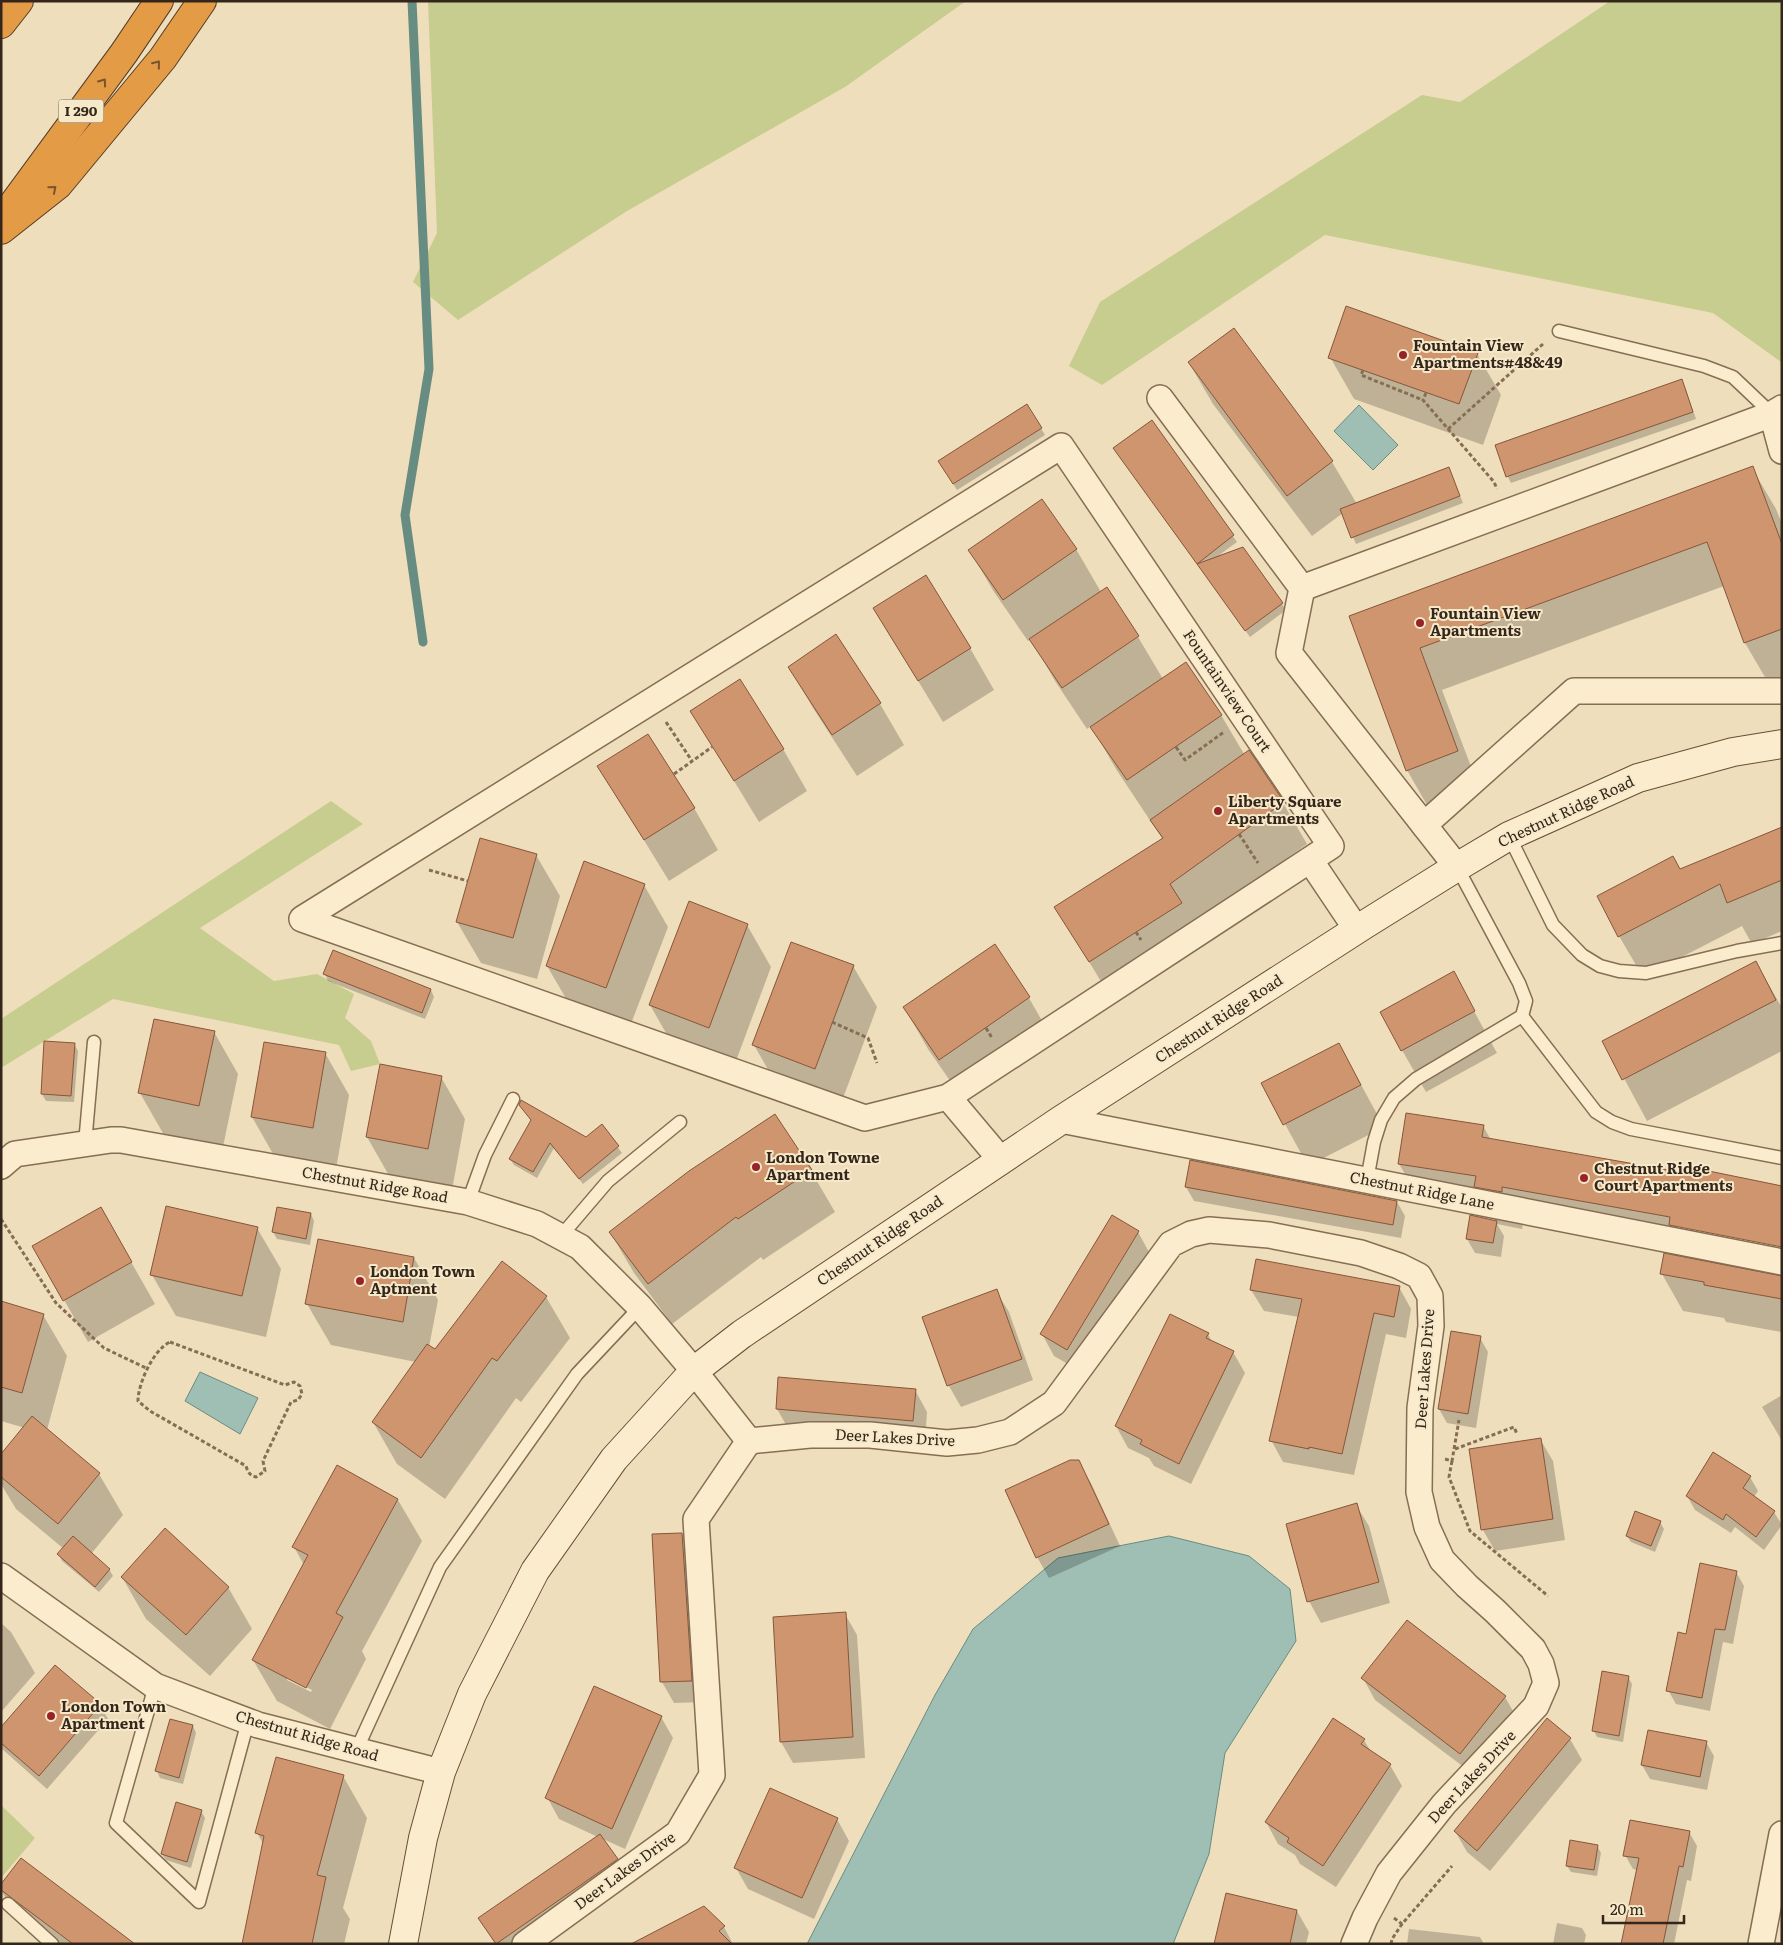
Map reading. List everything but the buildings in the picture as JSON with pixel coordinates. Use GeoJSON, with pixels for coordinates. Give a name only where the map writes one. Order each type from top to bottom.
{"type":"FeatureCollection","features":[{"type":"Feature","properties":{"kind":"highway"},"geometry":{"type":"LineString","coordinates":[[1,24],[18,1]]}},
{"type":"Feature","properties":{"kind":"highway","name":"I 290"},"geometry":{"type":"LineString","coordinates":[[1,220],[159,1]]}},
{"type":"Feature","properties":{"kind":"highway"},"geometry":{"type":"LineString","coordinates":[[1,230],[58,185],[162,58],[202,1]]}},
{"type":"Feature","properties":{"kind":"street"},"geometry":{"type":"LineString","coordinates":[[1160,398],[1302,588],[1289,653],[1457,867]]}},
{"type":"Feature","properties":{"kind":"street"},"geometry":{"type":"LineString","coordinates":[[1302,588],[1777,411],[1782,451]]}},
{"type":"Feature","properties":{"kind":"street","name":"Fountainview Court"},"geometry":{"type":"LineString","coordinates":[[652,701],[1061,446],[1331,846],[1310,860]]}},
{"type":"Feature","properties":{"kind":"street"},"geometry":{"type":"LineString","coordinates":[[1424,825],[1574,691],[1782,691]]}},
{"type":"Feature","properties":{"kind":"street"},"geometry":{"type":"LineString","coordinates":[[652,701],[302,919],[865,1118],[948,1097],[1310,860],[1357,930]]}},
{"type":"Feature","properties":{"kind":"street","name":"Chestnut Ridge Road"},"geometry":{"type":"LineString","coordinates":[[403,1944],[423,1838],[441,1772],[472,1694],[535,1571],[614,1459],[694,1370],[742,1334],[1061,1120],[1357,930],[1509,836],[1638,778],[1733,752],[1782,744]]}},
{"type":"Feature","properties":{"kind":"street"},"geometry":{"type":"LineString","coordinates":[[948,1097],[1001,1160]]}},
{"type":"Feature","properties":{"kind":"street","name":"Chestnut Ridge Lane"},"geometry":{"type":"LineString","coordinates":[[1061,1120],[1782,1262]]}},
{"type":"Feature","properties":{"kind":"street","name":"Chestnut Ridge Road"},"geometry":{"type":"LineString","coordinates":[[1,1166],[15,1154],[120,1140],[468,1202],[537,1224],[580,1247],[640,1307],[694,1370]]}},
{"type":"Feature","properties":{"kind":"street","name":"Deer Lakes Drive"},"geometry":{"type":"LineString","coordinates":[[525,1944],[678,1833],[712,1775],[696,1519],[749,1441],[810,1435],[870,1435],[947,1443],[978,1440],[1010,1432],[1054,1403],[1171,1244],[1191,1234],[1209,1230],[1239,1231],[1268,1235],[1361,1253],[1399,1266],[1419,1276],[1430,1296],[1431,1326],[1420,1408],[1419,1492],[1427,1527],[1442,1560],[1495,1610],[1533,1650],[1541,1664],[1546,1683],[1536,1706],[1444,1804],[1389,1873],[1354,1944]]}},
{"type":"Feature","properties":{"kind":"street"},"geometry":{"type":"LineString","coordinates":[[694,1370],[749,1441]]}},
{"type":"Feature","properties":{"kind":"street","name":"Chestnut Ridge Road"},"geometry":{"type":"LineString","coordinates":[[1,1576],[155,1686],[248,1721],[441,1772]]}},
{"type":"Feature","properties":{"kind":"street"},"geometry":{"type":"LineString","coordinates":[[1761,1944],[1782,1834]]}},
{"type":"Feature","properties":{"kind":"lane"},"geometry":{"type":"LineString","coordinates":[[1559,331],[1704,366],[1734,376],[1777,411]]}},
{"type":"Feature","properties":{"kind":"lane"},"geometry":{"type":"LineString","coordinates":[[1509,836],[1553,925],[1582,956],[1600,966],[1619,971],[1646,973],[1737,951],[1782,943]]}},
{"type":"Feature","properties":{"kind":"lane"},"geometry":{"type":"LineString","coordinates":[[1367,1180],[1374,1142],[1381,1120],[1394,1098],[1416,1078],[1522,1016],[1526,1001],[1519,983],[1457,867]]}},
{"type":"Feature","properties":{"kind":"lane"},"geometry":{"type":"LineString","coordinates":[[1522,1016],[1596,1112],[1612,1122],[1631,1129],[1782,1158]]}},
{"type":"Feature","properties":{"kind":"lane"},"geometry":{"type":"LineString","coordinates":[[85,1144],[94,1042]]}},
{"type":"Feature","properties":{"kind":"lane"},"geometry":{"type":"LineString","coordinates":[[468,1202],[485,1155],[513,1099]]}},
{"type":"Feature","properties":{"kind":"lane"},"geometry":{"type":"LineString","coordinates":[[561,1236],[608,1181],[680,1122]]}},
{"type":"Feature","properties":{"kind":"lane"},"geometry":{"type":"LineString","coordinates":[[356,1751],[440,1568],[577,1374],[640,1307]]}},
{"type":"Feature","properties":{"kind":"lane"},"geometry":{"type":"LineString","coordinates":[[155,1686],[116,1823],[199,1902],[248,1721]]}},
{"type":"Feature","properties":{"kind":"lane"},"geometry":{"type":"LineString","coordinates":[[8,1904],[52,1944]]}},
{"type":"Feature","properties":{"kind":"path"},"geometry":{"type":"LineString","coordinates":[[1448,429],[1543,344]]}},
{"type":"Feature","properties":{"kind":"path"},"geometry":{"type":"LineString","coordinates":[[1364,370],[1361,375],[1423,400],[1494,482]]}},
{"type":"Feature","properties":{"kind":"path"},"geometry":{"type":"LineString","coordinates":[[1423,400],[1426,392]]}},
{"type":"Feature","properties":{"kind":"path"},"geometry":{"type":"LineString","coordinates":[[652,701],[692,761]]}},
{"type":"Feature","properties":{"kind":"path"},"geometry":{"type":"LineString","coordinates":[[1176,747],[1185,760],[1245,717]]}},
{"type":"Feature","properties":{"kind":"path"},"geometry":{"type":"LineString","coordinates":[[674,774],[712,747]]}},
{"type":"Feature","properties":{"kind":"path"},"geometry":{"type":"LineString","coordinates":[[1239,834],[1272,885]]}},
{"type":"Feature","properties":{"kind":"path"},"geometry":{"type":"LineString","coordinates":[[832,1022],[868,1038],[877,1063]]}},
{"type":"Feature","properties":{"kind":"path"},"geometry":{"type":"LineString","coordinates":[[1,1219],[56,1303],[104,1348],[148,1369]]}},
{"type":"Feature","properties":{"kind":"path"},"geometry":{"type":"LineString","coordinates":[[170,1342],[285,1385],[297,1383],[302,1394],[298,1400],[291,1402],[263,1461],[265,1471],[256,1477],[250,1475],[246,1466],[138,1401],[138,1394],[148,1369],[161,1347],[170,1342]]}},
{"type":"Feature","properties":{"kind":"path"},"geometry":{"type":"LineString","coordinates":[[1454,1449],[1514,1427],[1517,1434]]}},
{"type":"Feature","properties":{"kind":"path"},"geometry":{"type":"LineString","coordinates":[[1452,1461],[1449,1477],[1470,1531],[1548,1596]]}},
{"type":"Feature","properties":{"kind":"path"},"geometry":{"type":"LineString","coordinates":[[1391,1944],[1392,1939],[1402,1924],[1452,1866]]}},
{"type":"Feature","properties":{"kind":"path"},"geometry":{"type":"LineString","coordinates":[[1374,1902],[1402,1924]]}},
{"type":"Feature","properties":{"kind":"green space"},"geometry":{"type":"Polygon","coordinates":[[[428,1],[966,1],[845,87],[627,211],[458,320],[413,282],[437,233],[428,1]]]}},
{"type":"Feature","properties":{"kind":"green space"},"geometry":{"type":"Polygon","coordinates":[[[1610,1],[1782,1],[1781,362],[1713,313],[1325,235],[1102,385],[1069,366],[1100,302],[1422,95],[1460,102],[1610,1]]]}},
{"type":"Feature","properties":{"kind":"green space"},"geometry":{"type":"Polygon","coordinates":[[[331,801],[363,824],[200,928],[274,981],[317,974],[354,994],[345,1018],[371,1041],[380,1064],[351,1071],[339,1045],[113,999],[1,1068],[1,1019],[331,801]]]}},
{"type":"Feature","properties":{"kind":"green space"},"geometry":{"type":"Polygon","coordinates":[[[1,1805],[35,1838],[1,1878],[1,1805]]]}},
{"type":"Feature","properties":{"kind":"water"},"geometry":{"type":"Polygon","coordinates":[[[1359,405],[1398,445],[1373,470],[1334,431],[1359,405]]]}},
{"type":"Feature","properties":{"kind":"water"},"geometry":{"type":"Polygon","coordinates":[[[200,1372],[258,1398],[240,1434],[185,1401],[200,1372]]]}},
{"type":"Feature","properties":{"kind":"water"},"geometry":{"type":"Polygon","coordinates":[[[1169,1536],[1249,1556],[1290,1589],[1296,1641],[1225,1753],[1209,1854],[1173,1944],[807,1944],[935,1695],[973,1629],[1058,1558],[1169,1536]]]}},
{"type":"Feature","properties":{"kind":"waterway"},"geometry":{"type":"LineString","coordinates":[[412,1],[429,369],[405,515],[423,642]]}},
{"type":"Feature","properties":{"kind":"place","name":"Fountain View Apartments#48&49"},"geometry":{"type":"Point","coordinates":[1403,355]}},
{"type":"Feature","properties":{"kind":"place","name":"Fountain View Apartments"},"geometry":{"type":"Point","coordinates":[1420,623]}},
{"type":"Feature","properties":{"kind":"place","name":"Liberty Square Apartments"},"geometry":{"type":"Point","coordinates":[1218,811]}},
{"type":"Feature","properties":{"kind":"place","name":"London Towne Apartment"},"geometry":{"type":"Point","coordinates":[756,1167]}},
{"type":"Feature","properties":{"kind":"place","name":"Chestnut Ridge Court Apartments"},"geometry":{"type":"Point","coordinates":[1584,1178]}},
{"type":"Feature","properties":{"kind":"place","name":"London Town Aptment"},"geometry":{"type":"Point","coordinates":[360,1281]}},
{"type":"Feature","properties":{"kind":"place","name":"London Town Apartment"},"geometry":{"type":"Point","coordinates":[51,1716]}}]}
